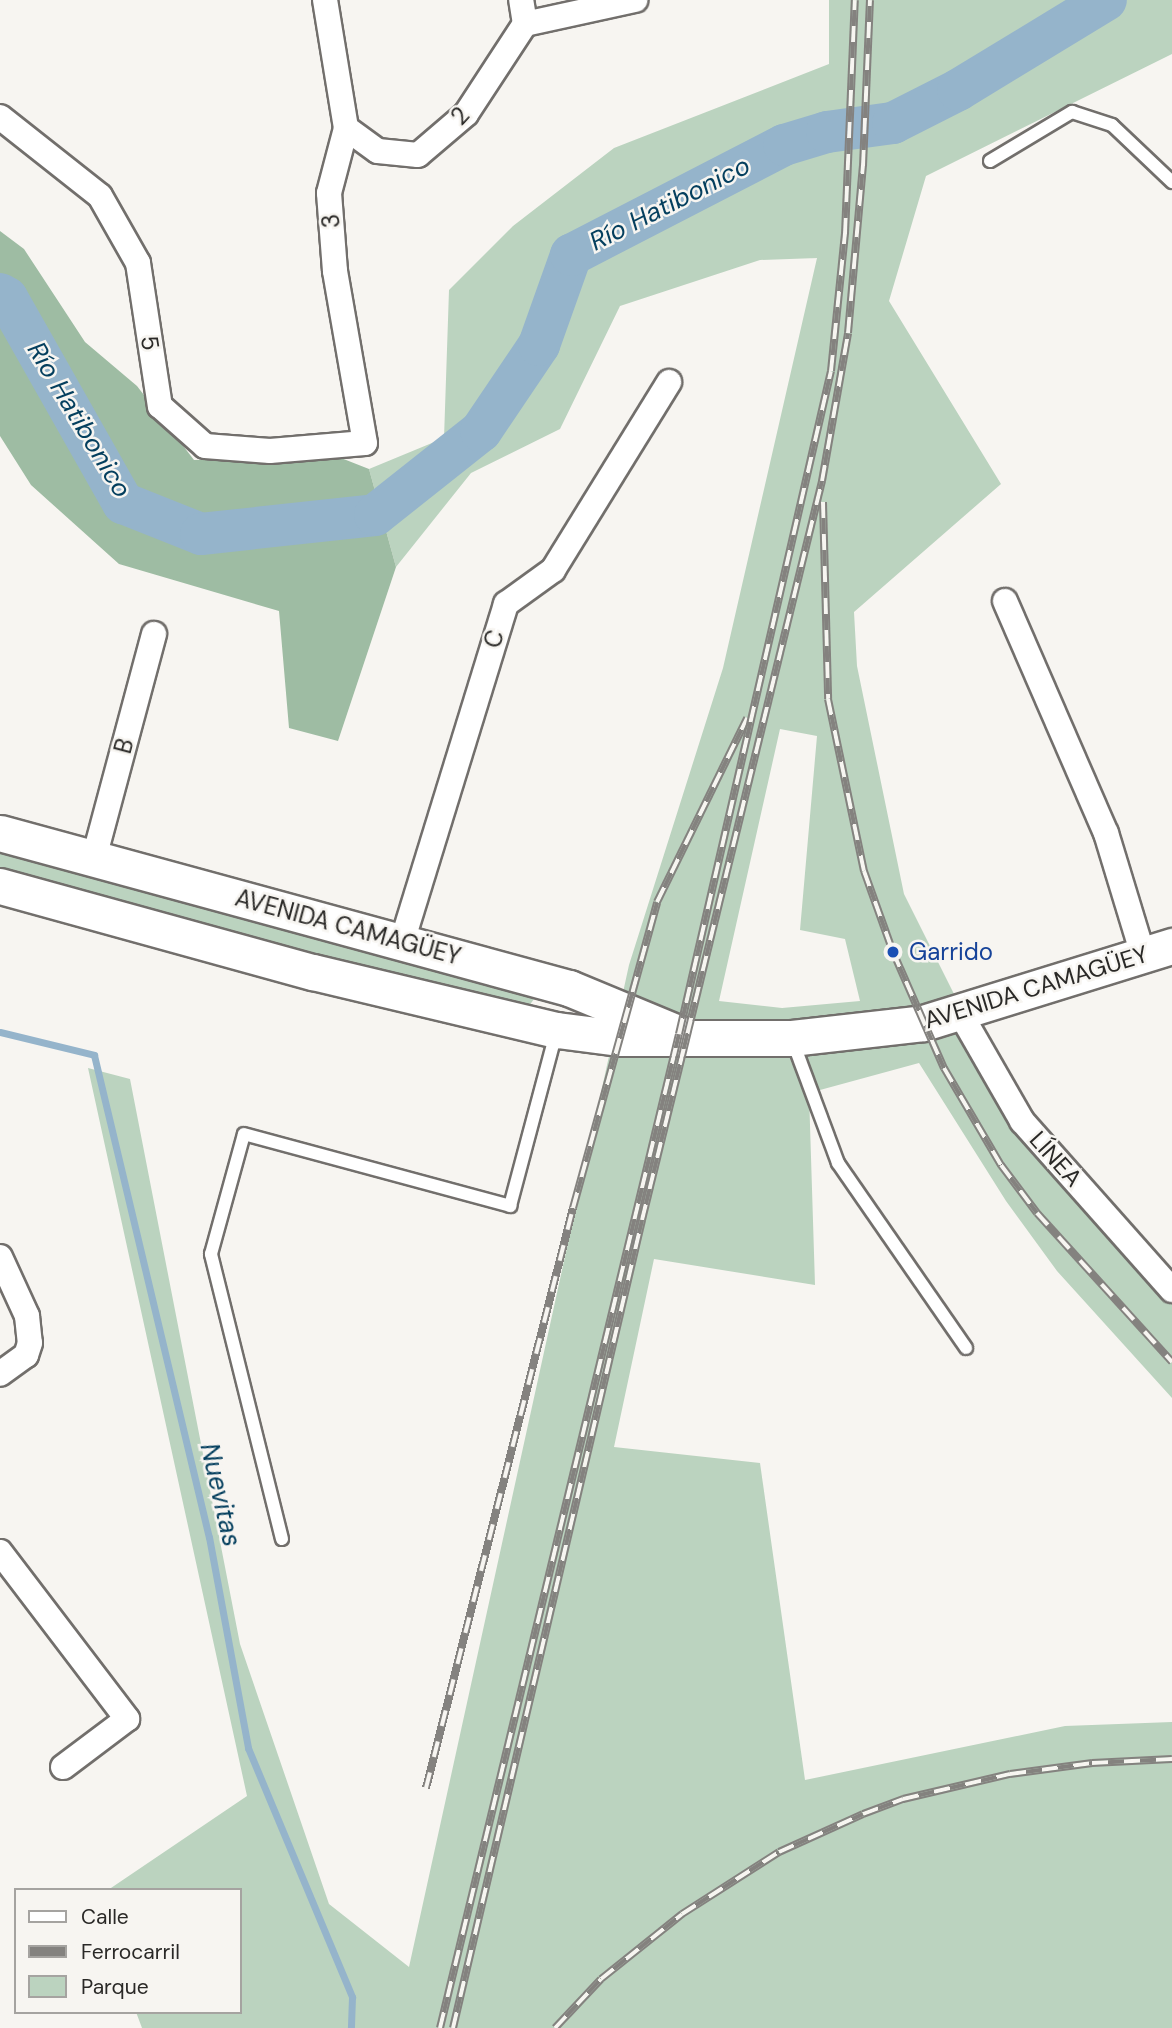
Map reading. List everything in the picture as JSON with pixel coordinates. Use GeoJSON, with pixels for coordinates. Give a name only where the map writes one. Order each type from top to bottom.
{"type":"FeatureCollection","features":[{"type":"Feature","properties":{"kind":"main road","name":"AVENIDA CAMAGÜEY"},"geometry":{"type":"LineString","coordinates":[[0,833],[569,988],[690,1038]]}},
{"type":"Feature","properties":{"kind":"main road","name":"AVENIDA CAMAGÜEY"},"geometry":{"type":"LineString","coordinates":[[0,886],[313,972],[557,1030],[620,1038],[792,1038],[923,1023],[1157,951]]}},
{"type":"Feature","properties":{"kind":"main road"},"geometry":{"type":"LineString","coordinates":[[557,1030],[569,988]]}},
{"type":"Feature","properties":{"kind":"street","name":"3"},"geometry":{"type":"LineString","coordinates":[[325,0],[346,128],[328,193],[335,271],[365,443]]}},
{"type":"Feature","properties":{"kind":"street"},"geometry":{"type":"LineString","coordinates":[[523,12],[635,0]]}},
{"type":"Feature","properties":{"kind":"street","name":"2"},"geometry":{"type":"LineString","coordinates":[[346,128],[378,151],[418,155],[466,114],[523,12]]}},
{"type":"Feature","properties":{"kind":"street","name":"5"},"geometry":{"type":"LineString","coordinates":[[0,117],[100,196],[138,262],[160,406],[205,446],[270,451],[365,443]]}},
{"type":"Feature","properties":{"kind":"street","name":"C"},"geometry":{"type":"LineString","coordinates":[[402,942],[506,604],[553,570],[669,382]]}},
{"type":"Feature","properties":{"kind":"street"},"geometry":{"type":"LineString","coordinates":[[1005,601],[1157,951]]}},
{"type":"Feature","properties":{"kind":"street","name":"B"},"geometry":{"type":"LineString","coordinates":[[94,858],[154,634]]}},
{"type":"Feature","properties":{"kind":"street","name":"LÍNEA"},"geometry":{"type":"LineString","coordinates":[[960,1013],[1022,1121],[1172,1290]]}},
{"type":"Feature","properties":{"kind":"street"},"geometry":{"type":"LineString","coordinates":[[0,1257],[27,1316],[30,1343],[26,1355],[0,1374]]}},
{"type":"Feature","properties":{"kind":"street"},"geometry":{"type":"LineString","coordinates":[[0,1552],[127,1719],[63,1767]]}},
{"type":"Feature","properties":{"kind":"lane"},"geometry":{"type":"LineString","coordinates":[[990,161],[1072,112],[1112,125],[1172,182]]}},
{"type":"Feature","properties":{"kind":"lane"},"geometry":{"type":"LineString","coordinates":[[282,1539],[212,1254],[244,1135],[510,1206],[557,1030]]}},
{"type":"Feature","properties":{"kind":"lane"},"geometry":{"type":"LineString","coordinates":[[792,1038],[838,1163],[966,1348]]}},
{"type":"Feature","properties":{"kind":"green space"},"geometry":{"type":"Polygon","coordinates":[[[829,0],[1172,0],[1172,54],[926,176],[889,301],[1001,484],[854,612],[857,666],[904,894],[1016,1118],[1172,1293],[1172,1398],[1057,1271],[1006,1201],[919,1063],[809,1093],[815,1285],[654,1259],[614,1447],[760,1463],[805,1780],[1065,1726],[1172,1722],[1172,2028],[142,2028],[137,2014],[242,2014],[242,1888],[111,1888],[247,1796],[88,1068],[130,1079],[240,1644],[329,1904],[409,1967],[629,965],[723,668],[817,258],[760,260],[620,306],[560,429],[471,473],[396,567],[369,469],[444,438],[449,290],[513,226],[614,148],[829,64],[829,0]],[[780,729],[719,1001],[782,1008],[860,1001],[845,939],[800,930],[817,736],[780,729]]]}},
{"type":"Feature","properties":{"kind":"green space"},"geometry":{"type":"Polygon","coordinates":[[[0,231],[24,249],[85,342],[137,386],[194,460],[341,458],[369,469],[396,567],[338,741],[289,728],[279,611],[119,564],[31,485],[0,436],[0,231]]]}},
{"type":"Feature","properties":{"kind":"green space"},"geometry":{"type":"Polygon","coordinates":[[[0,848],[534,992],[534,999],[524,1013],[0,875],[0,848]]]}},
{"type":"Feature","properties":{"kind":"waterway","name":"Río Hatibonico"},"geometry":{"type":"LineString","coordinates":[[0,294],[7,298],[123,503],[201,534],[375,515],[481,431],[539,345],[571,255],[784,145],[827,132],[893,123],[958,90],[1106,0]]}},
{"type":"Feature","properties":{"kind":"waterway","name":"Nuevitas"},"geometry":{"type":"LineString","coordinates":[[0,1032],[94,1055],[209,1537],[248,1748],[352,1997],[351,2028]]}},
{"type":"Feature","properties":{"kind":"railway"},"geometry":{"type":"LineString","coordinates":[[440,2028],[679,1034],[831,371],[845,234],[855,0]]}},
{"type":"Feature","properties":{"kind":"railway"},"geometry":{"type":"LineString","coordinates":[[453,2028],[642,1220],[822,481],[848,333],[863,166],[870,0]]}},
{"type":"Feature","properties":{"kind":"railway"},"geometry":{"type":"LineString","coordinates":[[823,502],[828,699],[864,871],[893,952],[944,1068],[1001,1165],[1037,1213],[1172,1362]]}},
{"type":"Feature","properties":{"kind":"railway"},"geometry":{"type":"LineString","coordinates":[[426,1788],[573,1208],[657,902],[747,718]]}},
{"type":"Feature","properties":{"kind":"railway"},"geometry":{"type":"LineString","coordinates":[[555,2028],[601,1979],[682,1914],[779,1852],[863,1814],[903,1799],[1010,1774],[1092,1763],[1172,1759]]}},
{"type":"Feature","properties":{"kind":"place","name":"Garrido"},"geometry":{"type":"Point","coordinates":[893,952]}}]}
